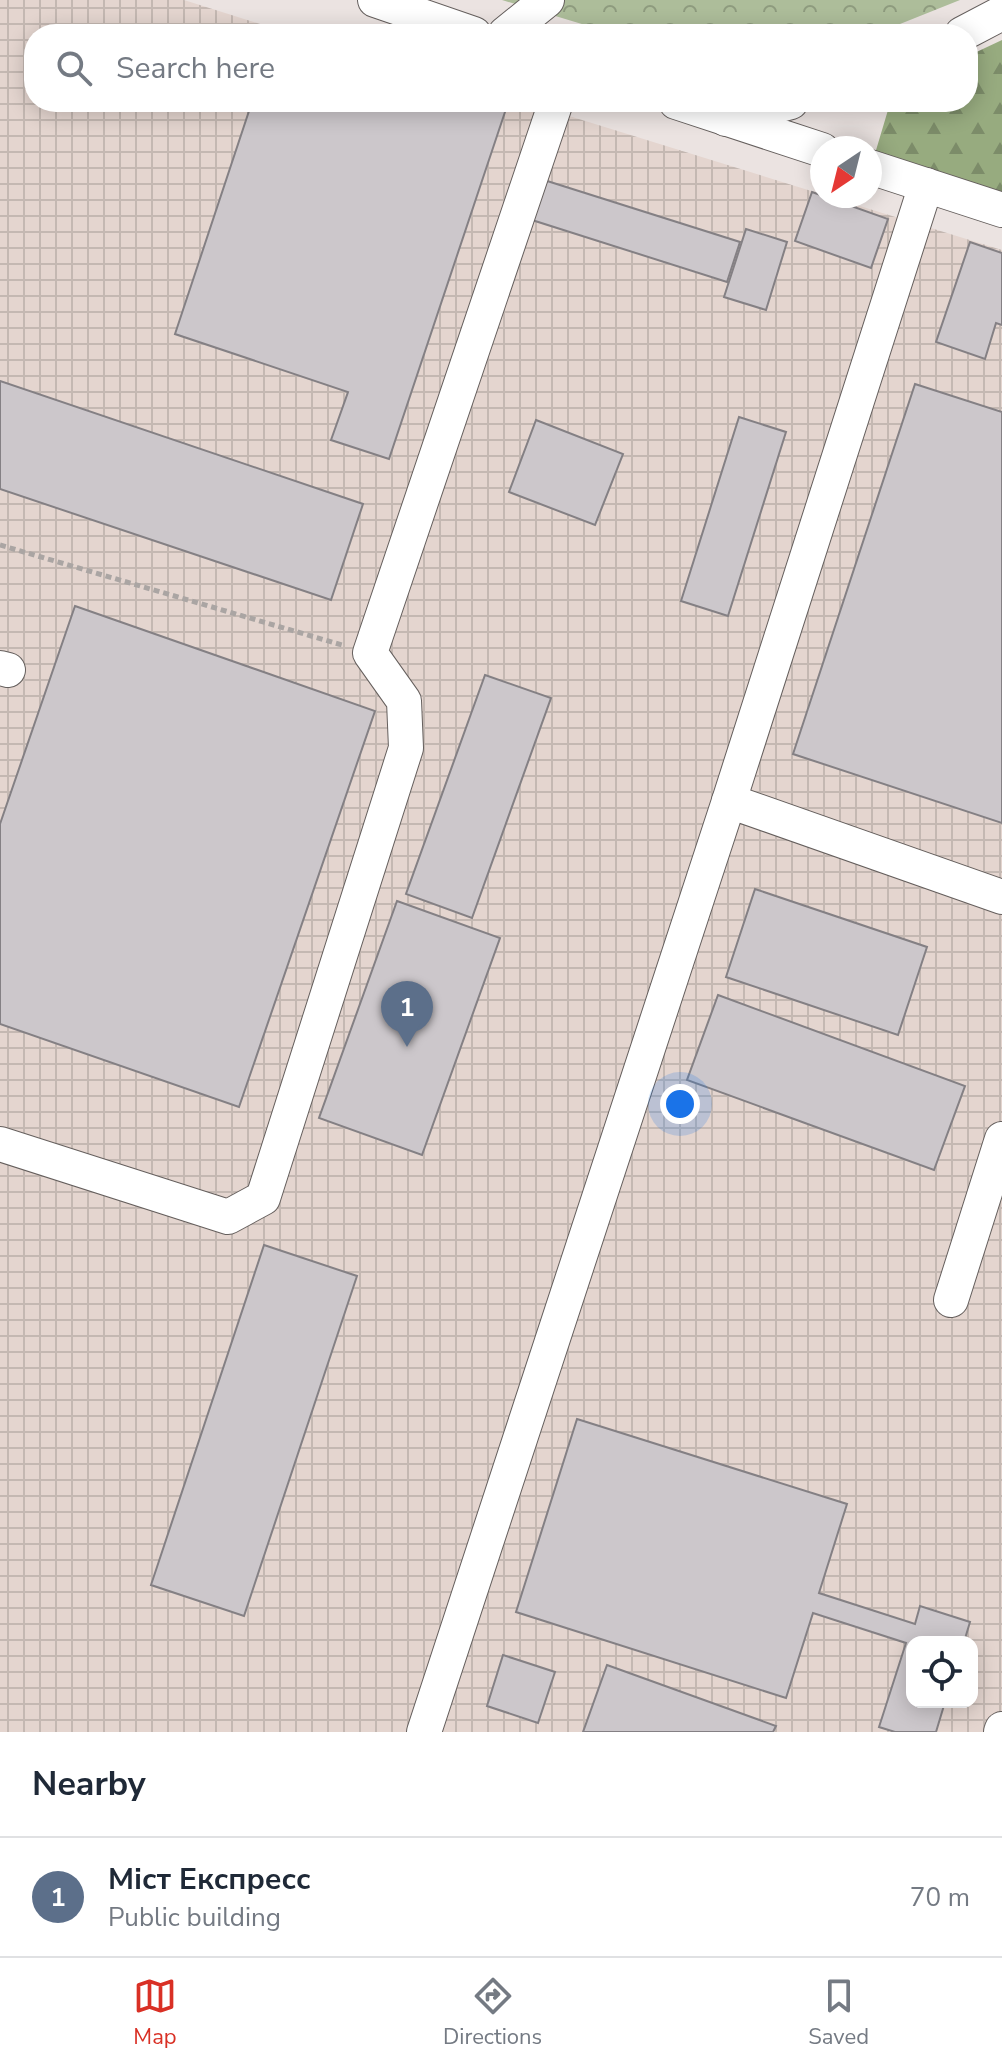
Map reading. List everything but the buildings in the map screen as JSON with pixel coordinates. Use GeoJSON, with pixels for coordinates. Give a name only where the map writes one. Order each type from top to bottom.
{"type":"FeatureCollection","features":[{"type":"Feature","properties":{"kind":"street"},"geometry":{"type":"LineString","coordinates":[[375,0],[445,24]]}},
{"type":"Feature","properties":{"kind":"street"},"geometry":{"type":"LineString","coordinates":[[517,24],[547,0]]}},
{"type":"Feature","properties":{"kind":"street"},"geometry":{"type":"LineString","coordinates":[[978,26],[1002,13]]}},
{"type":"Feature","properties":{"kind":"street"},"geometry":{"type":"LineString","coordinates":[[0,1144],[228,1217],[263,1198],[406,748],[404,701],[370,653],[553,112]]}},
{"type":"Feature","properties":{"kind":"street"},"geometry":{"type":"LineString","coordinates":[[705,112],[810,146]]}},
{"type":"Feature","properties":{"kind":"street"},"geometry":{"type":"LineString","coordinates":[[726,119],[753,112]]}},
{"type":"Feature","properties":{"kind":"street"},"geometry":{"type":"LineString","coordinates":[[882,171],[1002,210]]}},
{"type":"Feature","properties":{"kind":"street"},"geometry":{"type":"LineString","coordinates":[[424,1732],[729,801],[926,185]]}},
{"type":"Feature","properties":{"kind":"street"},"geometry":{"type":"LineString","coordinates":[[729,801],[1002,897]]}},
{"type":"Feature","properties":{"kind":"street"},"geometry":{"type":"LineString","coordinates":[[951,1300],[1002,1139]]}},
{"type":"Feature","properties":{"kind":"path"},"geometry":{"type":"LineString","coordinates":[[0,545],[370,653]]}},
{"type":"Feature","properties":{"kind":"shaded area"},"geometry":{"type":"Polygon","coordinates":[[[0,0],[184,0],[260,24],[24,24],[24,112],[556,112],[810,191],[810,208],[866,208],[1002,250],[1002,1722],[998,1732],[0,1732],[0,0]]]}},
{"type":"Feature","properties":{"kind":"green space"},"geometry":{"type":"Polygon","coordinates":[[[502,0],[960,0],[900,24],[582,24],[502,0]]]}},
{"type":"Feature","properties":{"kind":"green space"},"geometry":{"type":"Polygon","coordinates":[[[1002,40],[1002,209],[882,171],[880,136],[887,112],[978,112],[978,51],[1002,40]]]}},
{"type":"Feature","properties":{"kind":"place","name":"Міст Експресс"},"geometry":{"type":"Point","coordinates":[407,1047]}}]}
